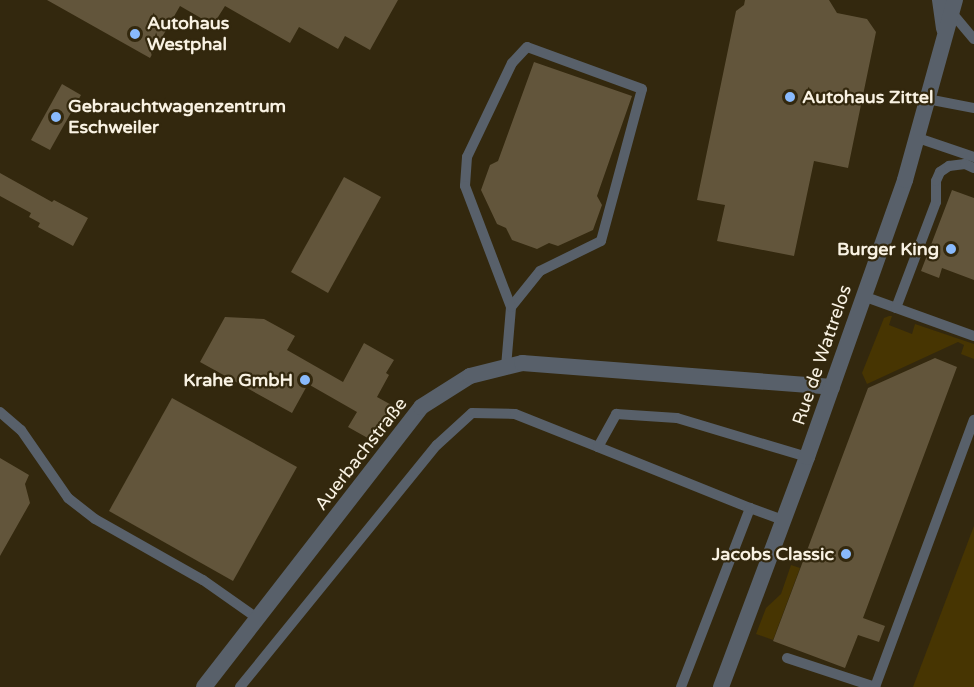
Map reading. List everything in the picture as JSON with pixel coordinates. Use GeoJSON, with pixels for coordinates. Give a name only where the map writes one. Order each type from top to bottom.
{"type":"FeatureCollection","features":[{"type":"Feature","properties":{"kind":"street","name":"Rue de Wattrelos"},"geometry":{"type":"LineString","coordinates":[[940,0],[944,31]]}},
{"type":"Feature","properties":{"kind":"street","name":"Rue de Wattrelos"},"geometry":{"type":"LineString","coordinates":[[721,687],[807,457],[918,138],[944,31],[954,7]]}},
{"type":"Feature","properties":{"kind":"street","name":"Auerbachstraße"},"geometry":{"type":"LineString","coordinates":[[204,687],[421,407],[470,376],[522,363],[832,387]]}},
{"type":"Feature","properties":{"kind":"lane"},"geometry":{"type":"LineString","coordinates":[[954,7],[973,36]]}},
{"type":"Feature","properties":{"kind":"lane"},"geometry":{"type":"LineString","coordinates":[[506,367],[511,307],[465,186],[467,156],[512,63],[527,47],[642,89],[601,241],[540,271],[511,307]]}},
{"type":"Feature","properties":{"kind":"lane"},"geometry":{"type":"LineString","coordinates":[[927,99],[974,108]]}},
{"type":"Feature","properties":{"kind":"lane"},"geometry":{"type":"LineString","coordinates":[[918,138],[974,157]]}},
{"type":"Feature","properties":{"kind":"lane"},"geometry":{"type":"LineString","coordinates":[[896,308],[936,202],[936,181],[940,172],[949,166],[964,164],[974,168]]}},
{"type":"Feature","properties":{"kind":"lane"},"geometry":{"type":"LineString","coordinates":[[863,296],[974,336]]}},
{"type":"Feature","properties":{"kind":"lane"},"geometry":{"type":"LineString","coordinates":[[0,412],[21,430],[68,498],[95,519],[203,580],[257,618]]}},
{"type":"Feature","properties":{"kind":"lane"},"geometry":{"type":"LineString","coordinates":[[240,687],[437,445],[472,413],[515,414],[783,520]]}},
{"type":"Feature","properties":{"kind":"lane"},"geometry":{"type":"LineString","coordinates":[[598,447],[616,414],[676,418],[807,457]]}},
{"type":"Feature","properties":{"kind":"lane"},"geometry":{"type":"LineString","coordinates":[[787,658],[875,687],[974,420]]}},
{"type":"Feature","properties":{"kind":"lane"},"geometry":{"type":"LineString","coordinates":[[681,687],[750,508]]}},
{"type":"Feature","properties":{"kind":"shaded area"},"geometry":{"type":"Polygon","coordinates":[[[892,316],[889,325],[912,334],[915,324],[974,344],[974,359],[961,354],[964,345],[958,342],[867,384],[862,373],[884,318],[892,316]]]}},
{"type":"Feature","properties":{"kind":"shaded area"},"geometry":{"type":"Polygon","coordinates":[[[974,526],[974,687],[913,687],[974,526]]]}},
{"type":"Feature","properties":{"kind":"shaded area"},"geometry":{"type":"Polygon","coordinates":[[[791,565],[800,568],[773,640],[756,634],[766,608],[781,594],[791,565]]]}},
{"type":"Feature","properties":{"kind":"building"},"geometry":{"type":"Polygon","coordinates":[[[47,0],[398,0],[370,50],[345,36],[338,49],[299,27],[290,43],[225,6],[213,25],[180,6],[150,58],[47,0]]]}},
{"type":"Feature","properties":{"kind":"building","name":"Autohaus Zittel"},"geometry":{"type":"Polygon","coordinates":[[[745,0],[829,0],[837,13],[867,19],[876,32],[848,168],[814,161],[794,256],[717,241],[725,205],[697,200],[736,11],[744,5],[745,0]]]}},
{"type":"Feature","properties":{"kind":"building"},"geometry":{"type":"Polygon","coordinates":[[[534,62],[632,96],[597,196],[602,205],[593,230],[558,246],[549,243],[537,249],[512,240],[506,228],[497,224],[481,190],[490,165],[498,161],[534,62]]]}},
{"type":"Feature","properties":{"kind":"building","name":"Gebrauchtwagenzentrum Eschweiler"},"geometry":{"type":"Polygon","coordinates":[[[62,84],[81,95],[50,150],[31,140],[62,84]]]}},
{"type":"Feature","properties":{"kind":"building"},"geometry":{"type":"Polygon","coordinates":[[[0,173],[52,202],[54,200],[88,218],[73,246],[38,227],[40,223],[29,217],[31,213],[0,196],[0,173]]]}},
{"type":"Feature","properties":{"kind":"building"},"geometry":{"type":"Polygon","coordinates":[[[344,177],[381,197],[328,293],[291,272],[344,177]]]}},
{"type":"Feature","properties":{"kind":"building","name":"Burger King"},"geometry":{"type":"Polygon","coordinates":[[[952,190],[974,198],[974,280],[942,268],[939,278],[921,271],[952,190]]]}},
{"type":"Feature","properties":{"kind":"building"},"geometry":{"type":"Polygon","coordinates":[[[225,317],[264,319],[295,336],[287,350],[343,382],[364,343],[394,360],[386,373],[389,375],[377,397],[397,408],[373,441],[348,427],[357,412],[308,384],[292,413],[200,362],[225,317]]]}},
{"type":"Feature","properties":{"kind":"building","name":"Jacobs Classic"},"geometry":{"type":"Polygon","coordinates":[[[935,358],[957,367],[863,618],[885,626],[879,642],[858,635],[845,668],[773,641],[868,388],[935,358]]]}},
{"type":"Feature","properties":{"kind":"building"},"geometry":{"type":"Polygon","coordinates":[[[172,398],[297,467],[233,581],[109,511],[172,398]]]}},
{"type":"Feature","properties":{"kind":"building"},"geometry":{"type":"Polygon","coordinates":[[[0,458],[29,475],[25,484],[30,503],[0,556],[0,458]]]}},
{"type":"Feature","properties":{"kind":"place","name":"Autohaus Westphal"},"geometry":{"type":"Point","coordinates":[135,34]}},
{"type":"Feature","properties":{"kind":"place","name":"Autohaus Zittel"},"geometry":{"type":"Point","coordinates":[790,97]}},
{"type":"Feature","properties":{"kind":"place","name":"Gebrauchtwagenzentrum Eschweiler"},"geometry":{"type":"Point","coordinates":[56,117]}},
{"type":"Feature","properties":{"kind":"place","name":"Burger King"},"geometry":{"type":"Point","coordinates":[951,249]}},
{"type":"Feature","properties":{"kind":"place","name":"Krahe GmbH"},"geometry":{"type":"Point","coordinates":[305,380]}},
{"type":"Feature","properties":{"kind":"place","name":"Jacobs Classic"},"geometry":{"type":"Point","coordinates":[846,554]}}]}
